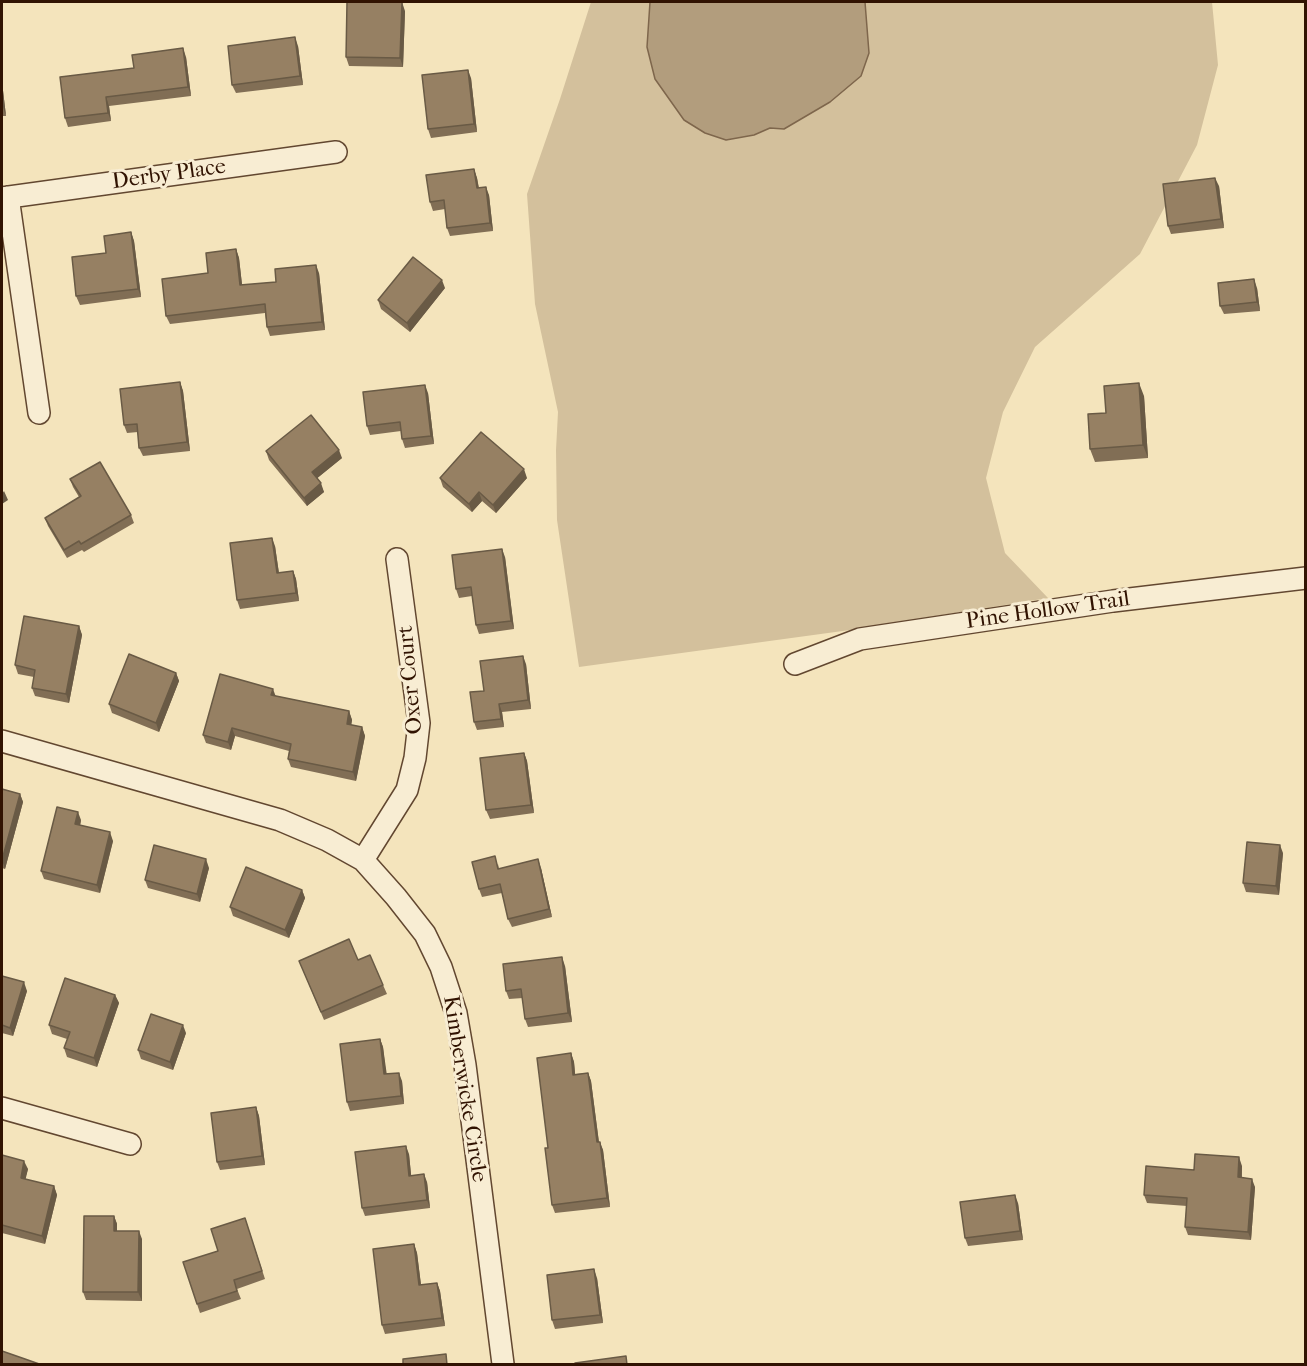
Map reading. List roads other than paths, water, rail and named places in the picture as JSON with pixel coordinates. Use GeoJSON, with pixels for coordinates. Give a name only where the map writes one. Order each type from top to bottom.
{"type":"FeatureCollection","features":[{"type":"Feature","properties":{"kind":"street","name":"Derby Place"},"geometry":{"type":"LineString","coordinates":[[5,197],[336,153]]}},
{"type":"Feature","properties":{"kind":"street"},"geometry":{"type":"LineString","coordinates":[[5,197],[39,413]]}},
{"type":"Feature","properties":{"kind":"street","name":"Oxer Court"},"geometry":{"type":"LineString","coordinates":[[363,860],[407,790],[416,758],[419,723],[397,559]]}},
{"type":"Feature","properties":{"kind":"street","name":"Pine Hollow Trail"},"geometry":{"type":"LineString","coordinates":[[795,664],[860,639],[1102,603],[1305,578]]}},
{"type":"Feature","properties":{"kind":"street","name":"Kimberwicke Circle"},"geometry":{"type":"LineString","coordinates":[[2,741],[280,820],[327,840],[363,860],[425,933],[441,967],[456,1013],[465,1065],[503,1365]]}},
{"type":"Feature","properties":{"kind":"street"},"geometry":{"type":"LineString","coordinates":[[2,1108],[130,1144]]}}]}
